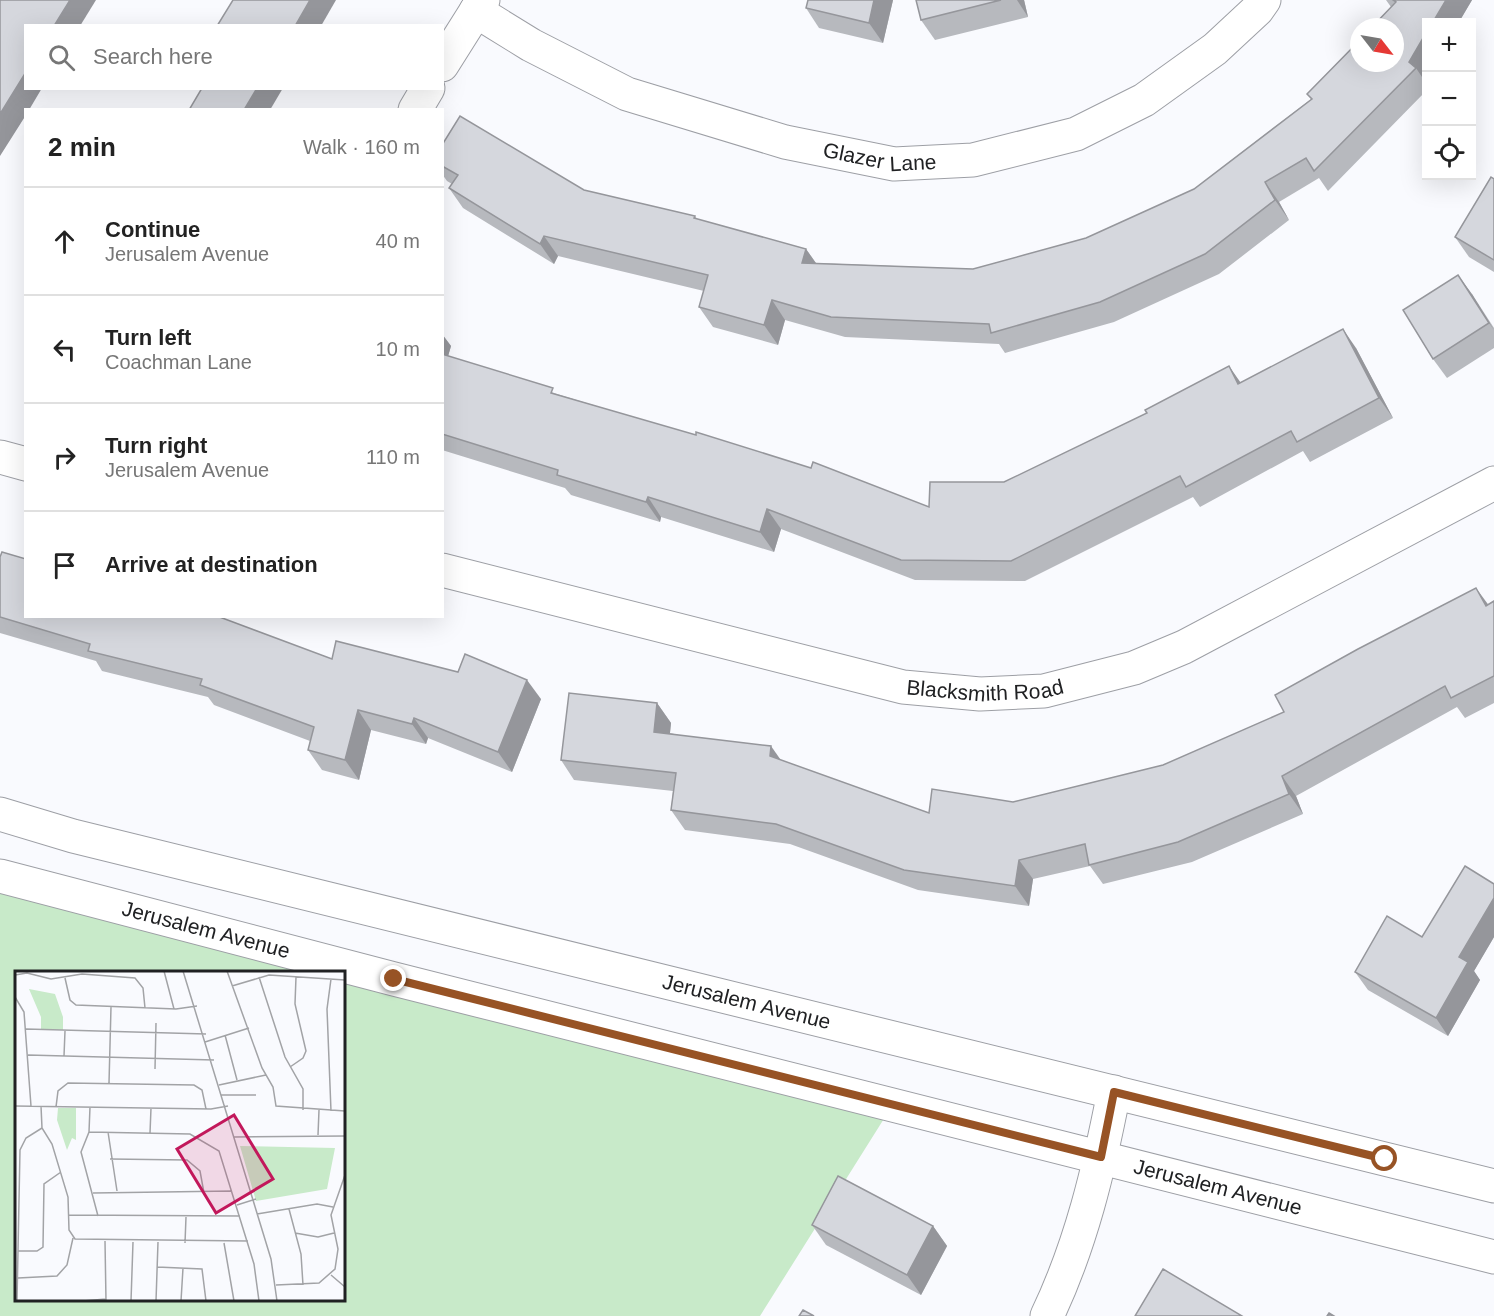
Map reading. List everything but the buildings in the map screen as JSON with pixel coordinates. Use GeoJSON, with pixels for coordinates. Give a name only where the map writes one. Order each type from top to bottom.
{"type":"FeatureCollection","features":[{"type":"Feature","properties":{"kind":"main road","name":"Glazer Lane"},"geometry":{"type":"LineString","coordinates":[[479,6],[531,45],[627,94],[785,142],[894,164],[973,160],[1076,134],[1144,100],[1215,49],[1257,10],[1264,0]]}},
{"type":"Feature","properties":{"kind":"main road"},"geometry":{"type":"LineString","coordinates":[[444,62],[479,6]]}},
{"type":"Feature","properties":{"kind":"main road"},"geometry":{"type":"LineString","coordinates":[[416,108],[427,90]]}},
{"type":"Feature","properties":{"kind":"main road"},"geometry":{"type":"LineString","coordinates":[[0,457],[24,463]]}},
{"type":"Feature","properties":{"kind":"main road","name":"Blacksmith Road"},"geometry":{"type":"LineString","coordinates":[[444,571],[903,687],[980,694],[1044,691],[1134,668],[1184,647],[1494,483]]}},
{"type":"Feature","properties":{"kind":"main road","name":"Jerusalem Avenue"},"geometry":{"type":"LineString","coordinates":[[0,814],[73,836],[1494,1186]]}},
{"type":"Feature","properties":{"kind":"main road","name":"Jerusalem Avenue"},"geometry":{"type":"LineString","coordinates":[[0,876],[405,982],[1494,1257]]}},
{"type":"Feature","properties":{"kind":"main road"},"geometry":{"type":"LineString","coordinates":[[1047,1316],[1068,1269],[1086,1216],[1114,1092]]}},
{"type":"Feature","properties":{"kind":"green space"},"geometry":{"type":"Polygon","coordinates":[[[0,865],[897,1098],[760,1316],[0,1316],[0,865]]]}},
{"type":"Feature","properties":{"kind":"route"},"geometry":{"type":"LineString","coordinates":[[394,979],[1101,1157],[1114,1092],[1385,1159]]}}]}
